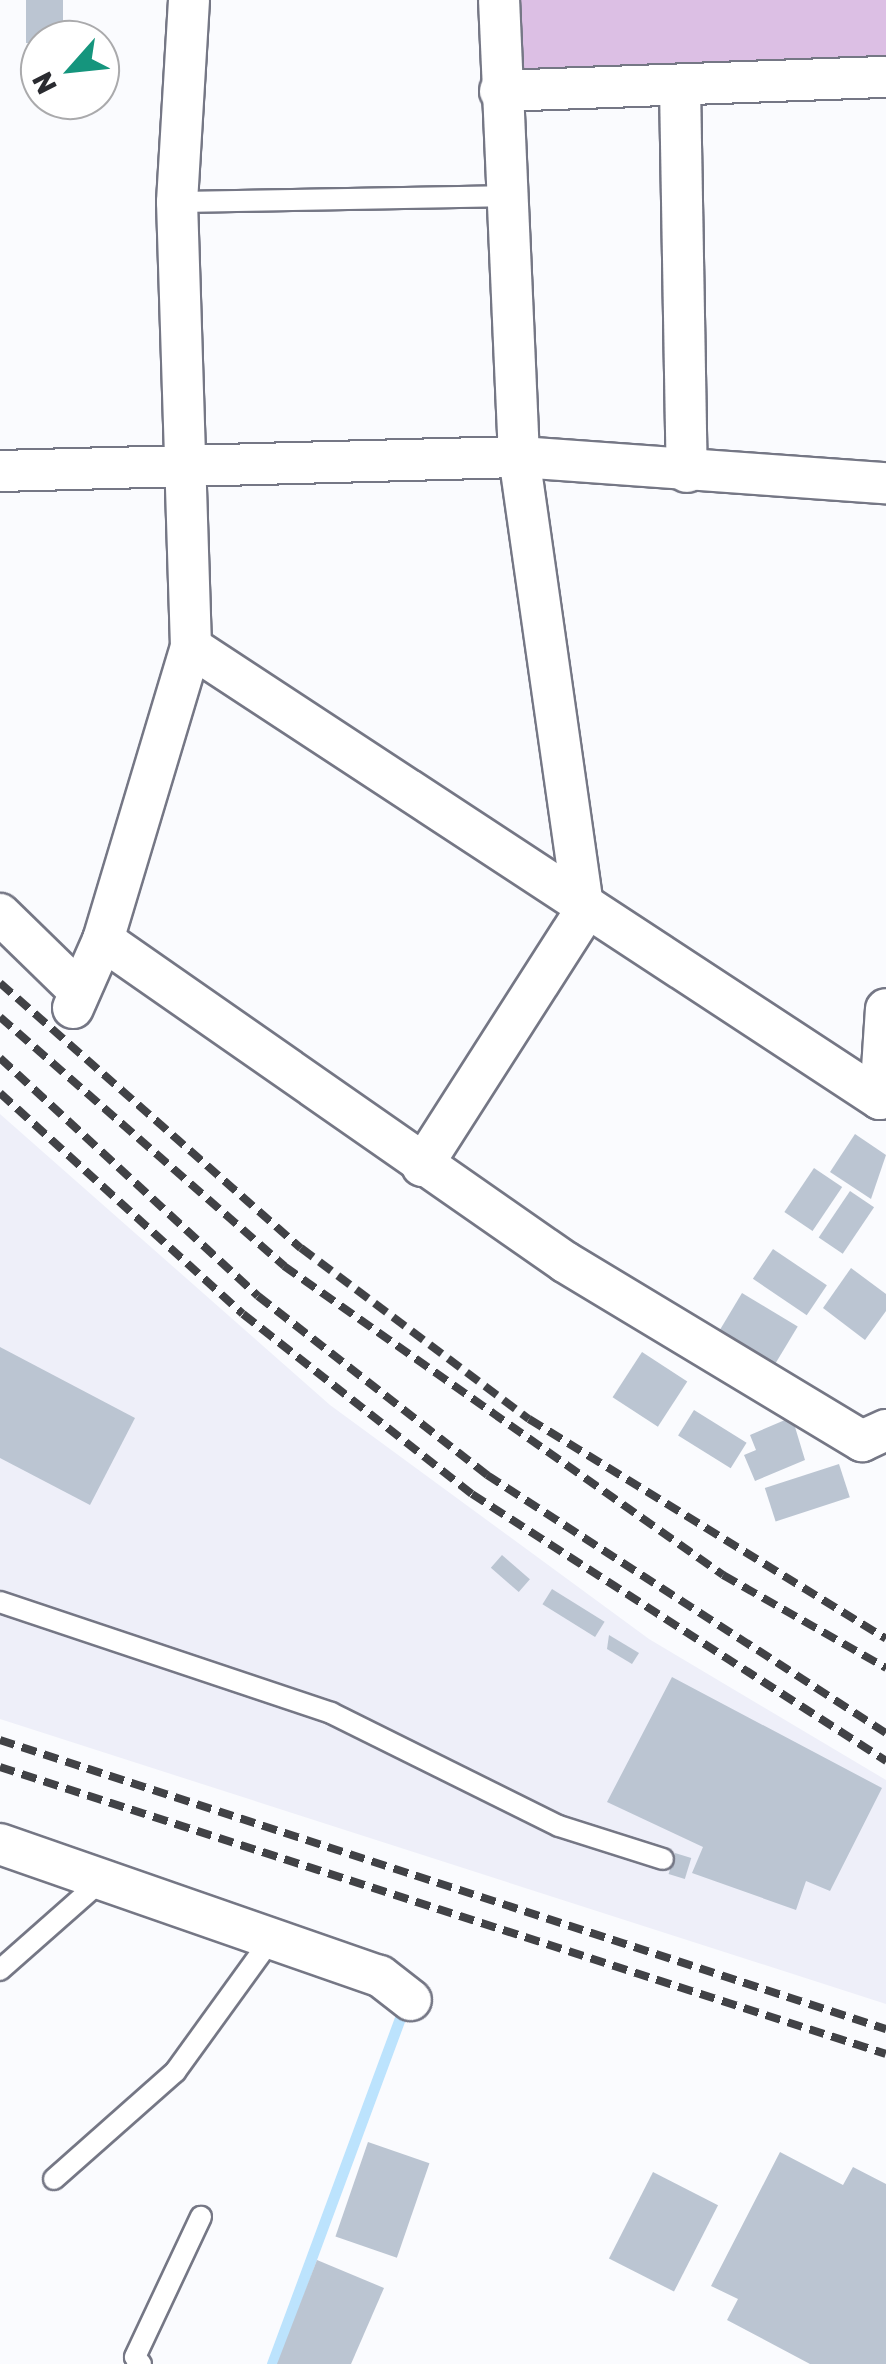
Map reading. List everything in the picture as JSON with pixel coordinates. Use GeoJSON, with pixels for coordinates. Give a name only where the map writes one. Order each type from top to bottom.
{"type":"FeatureCollection","features":[{"type":"Feature","properties":{"kind":"street"},"geometry":{"type":"LineString","coordinates":[[0,914],[76,999],[103,940],[190,647],[177,202],[189,0]]}},
{"type":"Feature","properties":{"kind":"street"},"geometry":{"type":"LineString","coordinates":[[422,1166],[584,913],[519,457],[499,0]]}},
{"type":"Feature","properties":{"kind":"street"},"geometry":{"type":"LineString","coordinates":[[500,91],[886,77]]}},
{"type":"Feature","properties":{"kind":"street"},"geometry":{"type":"LineString","coordinates":[[680,86],[687,472]]}},
{"type":"Feature","properties":{"kind":"street"},"geometry":{"type":"LineString","coordinates":[[0,471],[187,469],[519,457],[687,472],[886,483]]}},
{"type":"Feature","properties":{"kind":"street"},"geometry":{"type":"LineString","coordinates":[[190,647],[584,913],[883,1101]]}},
{"type":"Feature","properties":{"kind":"street"},"geometry":{"type":"LineString","coordinates":[[103,940],[422,1166],[862,1440],[886,1430]]}},
{"type":"Feature","properties":{"kind":"street"},"geometry":{"type":"LineString","coordinates":[[883,1101],[886,1009]]}},
{"type":"Feature","properties":{"kind":"street"},"geometry":{"type":"LineString","coordinates":[[0,1844],[270,1942],[380,1976],[410,2000]]}},
{"type":"Feature","properties":{"kind":"lane"},"geometry":{"type":"LineString","coordinates":[[177,202],[505,196]]}},
{"type":"Feature","properties":{"kind":"lane"},"geometry":{"type":"LineString","coordinates":[[0,1602],[331,1713],[559,1826],[663,1859]]}},
{"type":"Feature","properties":{"kind":"lane"},"geometry":{"type":"LineString","coordinates":[[0,1970],[102,1882]]}},
{"type":"Feature","properties":{"kind":"lane"},"geometry":{"type":"LineString","coordinates":[[54,2179],[175,2072],[270,1942]]}},
{"type":"Feature","properties":{"kind":"lane"},"geometry":{"type":"LineString","coordinates":[[141,2364],[135,2357],[201,2217]]}},
{"type":"Feature","properties":{"kind":"shaded area"},"geometry":{"type":"Polygon","coordinates":[[[514,0],[886,0],[886,72],[514,72],[514,0]]]}},
{"type":"Feature","properties":{"kind":"shaded area"},"geometry":{"type":"Polygon","coordinates":[[[0,1114],[330,1405],[649,1639],[886,1780],[886,2004],[0,1719],[0,1114]]]}},
{"type":"Feature","properties":{"kind":"building"},"geometry":{"type":"Polygon","coordinates":[[[26,0],[63,0],[63,20],[26,20],[26,0]]]}},
{"type":"Feature","properties":{"kind":"building"},"geometry":{"type":"Polygon","coordinates":[[[855,1134],[886,1155],[871,1199],[830,1172],[855,1134]]]}},
{"type":"Feature","properties":{"kind":"building"},"geometry":{"type":"Polygon","coordinates":[[[814,1168],[842,1187],[813,1231],[784,1212],[814,1168]]]}},
{"type":"Feature","properties":{"kind":"building"},"geometry":{"type":"Polygon","coordinates":[[[850,1191],[874,1207],[843,1254],[819,1237],[850,1191]]]}},
{"type":"Feature","properties":{"kind":"building"},"geometry":{"type":"Polygon","coordinates":[[[773,1249],[827,1285],[807,1315],[753,1279],[773,1249]]]}},
{"type":"Feature","properties":{"kind":"building"},"geometry":{"type":"Polygon","coordinates":[[[851,1268],[886,1294],[886,1311],[865,1340],[823,1308],[851,1268]]]}},
{"type":"Feature","properties":{"kind":"building"},"geometry":{"type":"Polygon","coordinates":[[[742,1293],[798,1326],[773,1368],[717,1334],[742,1293]]]}},
{"type":"Feature","properties":{"kind":"building"},"geometry":{"type":"Polygon","coordinates":[[[0,1347],[135,1418],[90,1505],[0,1458],[0,1347]]]}},
{"type":"Feature","properties":{"kind":"building"},"geometry":{"type":"Polygon","coordinates":[[[642,1352],[687,1381],[658,1427],[613,1397],[642,1352]]]}},
{"type":"Feature","properties":{"kind":"building"},"geometry":{"type":"Polygon","coordinates":[[[694,1410],[747,1443],[731,1468],[678,1435],[694,1410]]]}},
{"type":"Feature","properties":{"kind":"building"},"geometry":{"type":"Polygon","coordinates":[[[792,1417],[805,1460],[755,1481],[744,1455],[756,1450],[750,1435],[792,1417]]]}},
{"type":"Feature","properties":{"kind":"building"},"geometry":{"type":"Polygon","coordinates":[[[839,1464],[850,1497],[776,1521],[765,1488],[839,1464]]]}},
{"type":"Feature","properties":{"kind":"building"},"geometry":{"type":"Polygon","coordinates":[[[502,1555],[530,1579],[519,1592],[491,1568],[502,1555]]]}},
{"type":"Feature","properties":{"kind":"building"},"geometry":{"type":"Polygon","coordinates":[[[552,1589],[605,1622],[595,1637],[542,1604],[552,1589]]]}},
{"type":"Feature","properties":{"kind":"building"},"geometry":{"type":"Polygon","coordinates":[[[609,1635],[639,1653],[632,1664],[607,1649],[609,1635]]]}},
{"type":"Feature","properties":{"kind":"building"},"geometry":{"type":"Polygon","coordinates":[[[672,1677],[882,1788],[830,1891],[806,1881],[796,1910],[692,1873],[703,1847],[607,1802],[672,1677]]]}},
{"type":"Feature","properties":{"kind":"building"},"geometry":{"type":"Polygon","coordinates":[[[675,1853],[691,1858],[685,1879],[669,1874],[675,1853]]]}},
{"type":"Feature","properties":{"kind":"building"},"geometry":{"type":"Polygon","coordinates":[[[368,2142],[429,2163],[397,2258],[335,2237],[368,2142]]]}},
{"type":"Feature","properties":{"kind":"building"},"geometry":{"type":"Polygon","coordinates":[[[780,2152],[843,2185],[853,2167],[886,2184],[886,2364],[810,2364],[727,2320],[738,2299],[711,2286],[780,2152]]]}},
{"type":"Feature","properties":{"kind":"building"},"geometry":{"type":"Polygon","coordinates":[[[653,2172],[718,2205],[674,2292],[609,2258],[653,2172]]]}},
{"type":"Feature","properties":{"kind":"building"},"geometry":{"type":"Polygon","coordinates":[[[317,2260],[384,2288],[351,2364],[277,2364],[317,2260]]]}},
{"type":"Feature","properties":{"kind":"waterway"},"geometry":{"type":"LineString","coordinates":[[272,2364],[406,2002]]}},
{"type":"Feature","properties":{"kind":"railway"},"geometry":{"type":"LineString","coordinates":[[0,983],[301,1248],[529,1419],[886,1639]]}},
{"type":"Feature","properties":{"kind":"railway"},"geometry":{"type":"LineString","coordinates":[[0,1017],[284,1266],[723,1575],[886,1668]]}},
{"type":"Feature","properties":{"kind":"railway"},"geometry":{"type":"LineString","coordinates":[[0,1058],[258,1296],[487,1475],[886,1733]]}},
{"type":"Feature","properties":{"kind":"railway"},"geometry":{"type":"LineString","coordinates":[[0,1093],[243,1314],[472,1494],[886,1761]]}},
{"type":"Feature","properties":{"kind":"railway"},"geometry":{"type":"LineString","coordinates":[[0,1740],[886,2029]]}},
{"type":"Feature","properties":{"kind":"railway"},"geometry":{"type":"LineString","coordinates":[[0,1767],[886,2054]]}}]}
